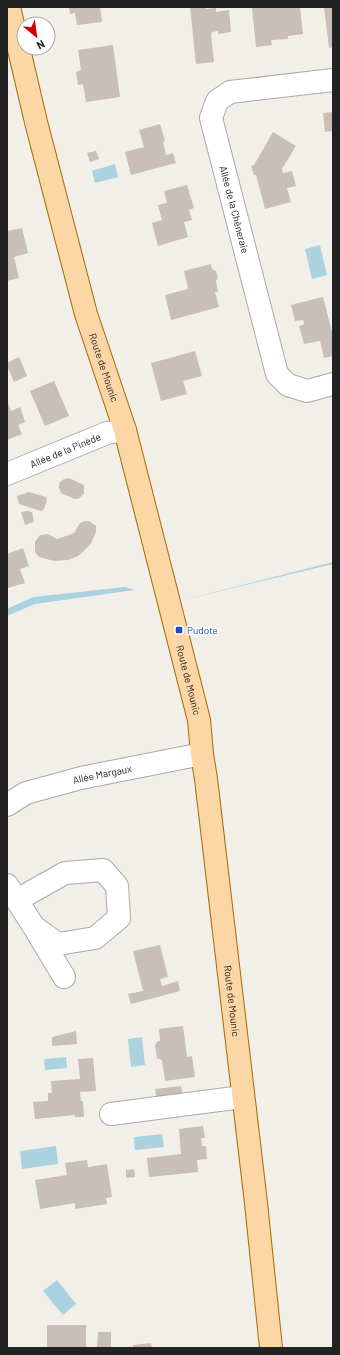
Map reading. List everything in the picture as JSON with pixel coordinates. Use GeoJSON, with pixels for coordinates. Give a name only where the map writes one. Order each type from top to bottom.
{"type":"FeatureCollection","features":[{"type":"Feature","properties":{"kind":"main road","name":"Route de Mounic"},"geometry":{"type":"LineString","coordinates":[[9,7],[36,122],[86,314],[125,430],[198,720],[242,1097],[256,1203],[270,1348]]}},
{"type":"Feature","properties":{"kind":"street","name":"Allée de la Chêneraie"},"geometry":{"type":"LineString","coordinates":[[333,80],[230,92],[217,101],[211,118],[278,374],[288,385],[307,390],[333,384]]}},
{"type":"Feature","properties":{"kind":"street","name":"Allée de la Pinède"},"geometry":{"type":"LineString","coordinates":[[7,474],[107,433],[125,430]]}},
{"type":"Feature","properties":{"kind":"street","name":"Allée Margaux"},"geometry":{"type":"LineString","coordinates":[[7,805],[26,793],[74,780],[202,754]]}},
{"type":"Feature","properties":{"kind":"street"},"geometry":{"type":"LineString","coordinates":[[34,927],[58,944],[94,938],[119,918],[117,886],[103,870],[65,873],[12,892],[64,978]]}},
{"type":"Feature","properties":{"kind":"street"},"geometry":{"type":"LineString","coordinates":[[111,1114],[242,1097]]}},
{"type":"Feature","properties":{"kind":"water"},"geometry":{"type":"Polygon","coordinates":[[[115,164],[118,177],[95,183],[92,171],[115,164]]]}},
{"type":"Feature","properties":{"kind":"water"},"geometry":{"type":"Polygon","coordinates":[[[320,245],[327,275],[312,279],[305,249],[320,245]]]}},
{"type":"Feature","properties":{"kind":"water"},"geometry":{"type":"Polygon","coordinates":[[[333,562],[333,564],[179,601],[333,562]]]}},
{"type":"Feature","properties":{"kind":"water"},"geometry":{"type":"Polygon","coordinates":[[[125,587],[135,590],[35,604],[7,616],[7,609],[33,597],[125,587]]]}},
{"type":"Feature","properties":{"kind":"water"},"geometry":{"type":"Polygon","coordinates":[[[142,1037],[145,1065],[131,1067],[128,1039],[142,1037]]]}},
{"type":"Feature","properties":{"kind":"water"},"geometry":{"type":"Polygon","coordinates":[[[66,1057],[67,1068],[45,1070],[44,1059],[66,1057]]]}},
{"type":"Feature","properties":{"kind":"water"},"geometry":{"type":"Polygon","coordinates":[[[162,1134],[164,1147],[135,1150],[134,1137],[162,1134]]]}},
{"type":"Feature","properties":{"kind":"water"},"geometry":{"type":"Polygon","coordinates":[[[56,1146],[58,1164],[22,1169],[20,1151],[56,1146]]]}},
{"type":"Feature","properties":{"kind":"water"},"geometry":{"type":"Polygon","coordinates":[[[57,1280],[76,1304],[63,1315],[43,1291],[57,1280]]]}},
{"type":"Feature","properties":{"kind":"building"},"geometry":{"type":"Polygon","coordinates":[[[69,7],[100,7],[102,22],[77,25],[75,13],[70,14],[69,7]]]}},
{"type":"Feature","properties":{"kind":"building"},"geometry":{"type":"Polygon","coordinates":[[[190,7],[206,7],[206,9],[216,8],[216,12],[229,10],[231,32],[218,34],[218,31],[212,32],[211,35],[214,62],[196,64],[190,7]]]}},
{"type":"Feature","properties":{"kind":"building"},"geometry":{"type":"Polygon","coordinates":[[[300,7],[303,34],[288,36],[288,39],[271,40],[272,45],[256,47],[252,8],[300,7]]]}},
{"type":"Feature","properties":{"kind":"building"},"geometry":{"type":"Polygon","coordinates":[[[324,7],[333,7],[333,47],[329,48],[324,7]]]}},
{"type":"Feature","properties":{"kind":"building"},"geometry":{"type":"Polygon","coordinates":[[[113,45],[120,97],[86,102],[83,84],[78,85],[76,72],[81,70],[78,50],[113,45]]]}},
{"type":"Feature","properties":{"kind":"building"},"geometry":{"type":"Polygon","coordinates":[[[333,112],[333,131],[325,132],[323,113],[333,112]]]}},
{"type":"Feature","properties":{"kind":"building"},"geometry":{"type":"Polygon","coordinates":[[[160,124],[165,141],[163,142],[166,155],[173,153],[176,163],[131,175],[125,152],[144,147],[139,130],[160,124]]]}},
{"type":"Feature","properties":{"kind":"building"},"geometry":{"type":"Polygon","coordinates":[[[273,132],[296,146],[282,169],[283,173],[292,171],[296,186],[287,188],[291,202],[265,209],[256,175],[254,175],[251,166],[254,165],[273,132]]]}},
{"type":"Feature","properties":{"kind":"building"},"geometry":{"type":"Polygon","coordinates":[[[96,151],[99,159],[90,162],[87,153],[96,151]]]}},
{"type":"Feature","properties":{"kind":"building"},"geometry":{"type":"Polygon","coordinates":[[[187,185],[194,208],[189,210],[192,220],[184,222],[188,237],[158,246],[152,223],[162,220],[158,205],[167,203],[164,191],[187,185]]]}},
{"type":"Feature","properties":{"kind":"building"},"geometry":{"type":"Polygon","coordinates":[[[22,228],[28,253],[14,257],[19,278],[7,281],[7,231],[22,228]]]}},
{"type":"Feature","properties":{"kind":"building"},"geometry":{"type":"Polygon","coordinates":[[[211,264],[212,269],[216,271],[218,277],[216,281],[218,292],[215,292],[219,307],[171,320],[165,295],[188,289],[184,271],[211,264]]]}},
{"type":"Feature","properties":{"kind":"building"},"geometry":{"type":"Polygon","coordinates":[[[323,297],[333,332],[333,356],[324,358],[320,341],[304,344],[299,326],[304,324],[303,320],[295,321],[291,305],[323,297]]]}},
{"type":"Feature","properties":{"kind":"building"},"geometry":{"type":"Polygon","coordinates":[[[195,351],[202,376],[183,381],[187,394],[161,401],[151,363],[195,351]]]}},
{"type":"Feature","properties":{"kind":"building"},"geometry":{"type":"Polygon","coordinates":[[[19,357],[27,376],[14,382],[7,363],[19,357]]]}},
{"type":"Feature","properties":{"kind":"building"},"geometry":{"type":"Polygon","coordinates":[[[54,381],[69,416],[45,426],[30,391],[54,381]]]}},
{"type":"Feature","properties":{"kind":"building"},"geometry":{"type":"Polygon","coordinates":[[[7,400],[11,411],[20,407],[25,422],[18,425],[22,434],[7,440],[7,400]]]}},
{"type":"Feature","properties":{"kind":"building"},"geometry":{"type":"Polygon","coordinates":[[[69,478],[84,485],[84,494],[78,499],[74,499],[61,493],[59,483],[64,479],[69,478]]]}},
{"type":"Feature","properties":{"kind":"building"},"geometry":{"type":"Polygon","coordinates":[[[29,492],[46,497],[47,500],[44,509],[41,511],[19,504],[17,496],[29,492]]]}},
{"type":"Feature","properties":{"kind":"building"},"geometry":{"type":"Polygon","coordinates":[[[21,512],[32,512],[34,522],[25,525],[21,512]]]}},
{"type":"Feature","properties":{"kind":"building"},"geometry":{"type":"Polygon","coordinates":[[[89,521],[96,526],[96,532],[91,543],[78,556],[68,560],[54,561],[39,557],[35,552],[35,542],[40,535],[48,534],[57,539],[74,533],[80,523],[89,521]]]}},
{"type":"Feature","properties":{"kind":"building"},"geometry":{"type":"Polygon","coordinates":[[[23,548],[29,566],[20,569],[25,583],[8,588],[7,554],[23,548]]]}},
{"type":"Feature","properties":{"kind":"building"},"geometry":{"type":"Polygon","coordinates":[[[160,945],[168,977],[160,979],[162,986],[178,981],[180,991],[131,1004],[128,994],[143,991],[133,951],[160,945]]]}},
{"type":"Feature","properties":{"kind":"building"},"geometry":{"type":"Polygon","coordinates":[[[183,1026],[187,1057],[192,1056],[195,1077],[165,1081],[162,1060],[157,1058],[155,1045],[158,1041],[160,1041],[159,1029],[183,1026]]]}},
{"type":"Feature","properties":{"kind":"building"},"geometry":{"type":"Polygon","coordinates":[[[76,1031],[77,1044],[52,1046],[52,1037],[76,1031]]]}},
{"type":"Feature","properties":{"kind":"building"},"geometry":{"type":"Polygon","coordinates":[[[93,1058],[96,1091],[80,1092],[81,1101],[83,1101],[84,1117],[75,1117],[75,1115],[35,1119],[33,1102],[48,1101],[48,1093],[52,1093],[51,1081],[80,1079],[78,1059],[93,1058]]]}},
{"type":"Feature","properties":{"kind":"building"},"geometry":{"type":"Polygon","coordinates":[[[181,1086],[183,1098],[157,1102],[155,1089],[181,1086]]]}},
{"type":"Feature","properties":{"kind":"building"},"geometry":{"type":"Polygon","coordinates":[[[203,1126],[205,1138],[201,1138],[202,1146],[206,1146],[207,1159],[197,1160],[198,1172],[149,1177],[147,1158],[181,1154],[179,1129],[203,1126]]]}},
{"type":"Feature","properties":{"kind":"building"},"geometry":{"type":"Polygon","coordinates":[[[87,1160],[88,1167],[107,1164],[112,1197],[106,1198],[107,1204],[75,1209],[75,1203],[40,1209],[35,1180],[67,1175],[65,1163],[87,1160]]]}},
{"type":"Feature","properties":{"kind":"building"},"geometry":{"type":"Polygon","coordinates":[[[134,1169],[135,1177],[126,1178],[126,1170],[134,1169]]]}},
{"type":"Feature","properties":{"kind":"building"},"geometry":{"type":"Polygon","coordinates":[[[47,1325],[86,1325],[86,1348],[47,1348],[47,1325]]]}},
{"type":"Feature","properties":{"kind":"building"},"geometry":{"type":"Polygon","coordinates":[[[98,1332],[111,1332],[111,1348],[97,1348],[98,1332]]]}},
{"type":"Feature","properties":{"kind":"building"},"geometry":{"type":"Polygon","coordinates":[[[151,1343],[152,1348],[133,1348],[133,1345],[151,1343]]]}},
{"type":"Feature","properties":{"kind":"place","name":"Pudote"},"geometry":{"type":"Point","coordinates":[179,630]}}]}
